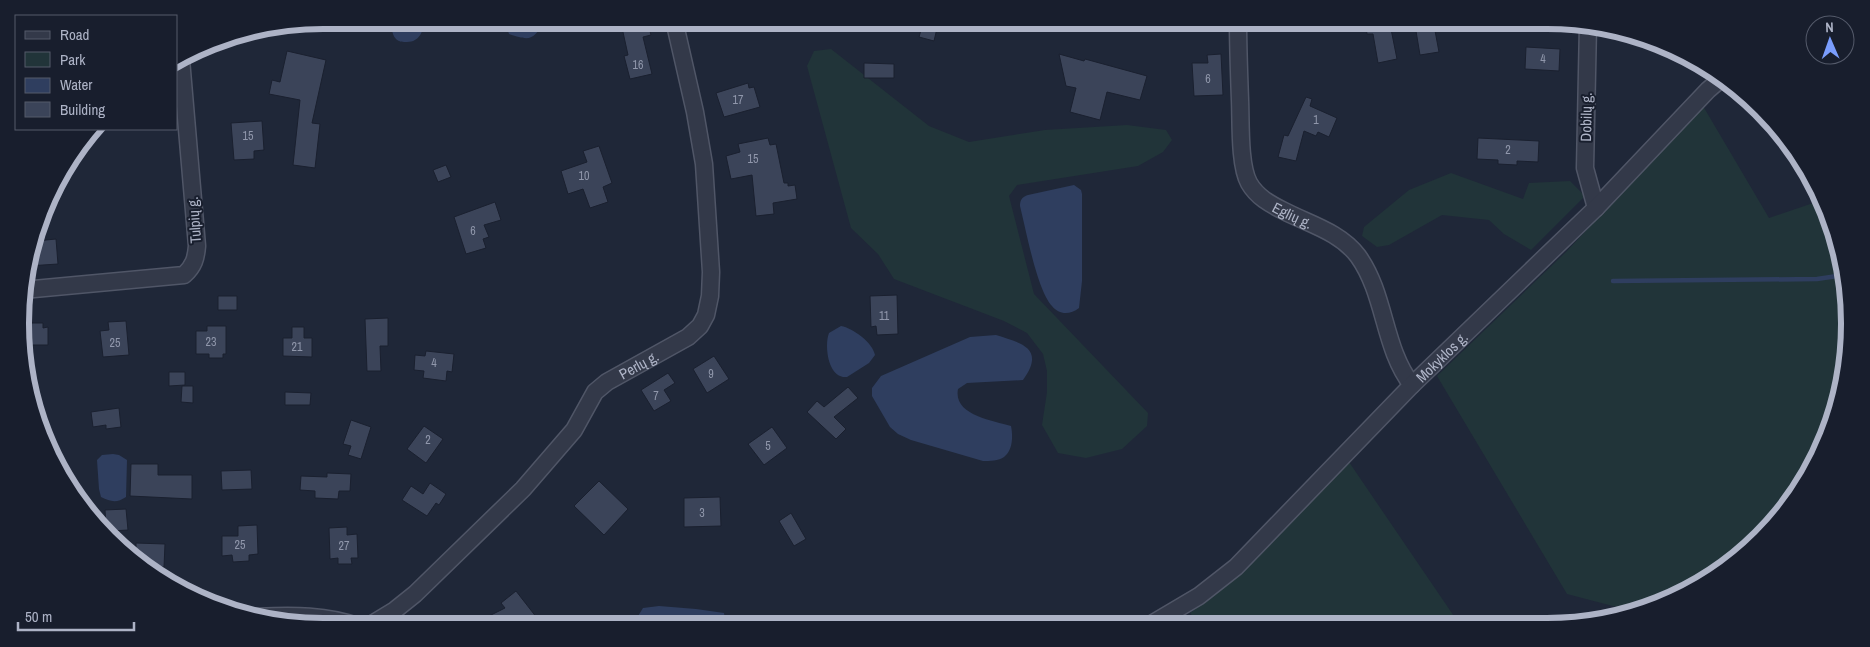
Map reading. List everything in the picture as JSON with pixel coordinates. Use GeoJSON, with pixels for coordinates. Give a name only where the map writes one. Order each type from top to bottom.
{"type":"FeatureCollection","features":[{"type":"Feature","properties":{"kind":"street","name":"Perlų g."},"geometry":{"type":"LineString","coordinates":[[381,618],[415,594],[523,490],[574,430],[595,392],[607,382],[688,338],[700,326],[706,315],[710,296],[711,272],[704,164],[693,103],[676,29]]}},
{"type":"Feature","properties":{"kind":"street","name":"Eglių g."},"geometry":{"type":"LineString","coordinates":[[1238,29],[1243,166],[1248,182],[1257,194],[1272,205],[1326,230],[1340,239],[1357,255],[1367,271],[1375,291],[1399,365],[1412,385]]}},
{"type":"Feature","properties":{"kind":"street","name":"Dobilų g."},"geometry":{"type":"LineString","coordinates":[[1588,31],[1585,168],[1596,208]]}},
{"type":"Feature","properties":{"kind":"street","name":"Tulpių g."},"geometry":{"type":"LineString","coordinates":[[31,289],[184,274],[192,268],[196,258],[197,246],[182,65]]}},
{"type":"Feature","properties":{"kind":"street","name":"Mokyklos g."},"geometry":{"type":"LineString","coordinates":[[1162,618],[1200,596],[1236,567],[1412,385],[1596,208],[1716,83]]}},
{"type":"Feature","properties":{"kind":"street"},"geometry":{"type":"LineString","coordinates":[[294,617],[326,618]]}},
{"type":"Feature","properties":{"kind":"green space"},"geometry":{"type":"Polygon","coordinates":[[[831,49],[929,126],[969,142],[1045,130],[1127,125],[1166,130],[1172,140],[1163,152],[1138,166],[1017,185],[1009,196],[1034,294],[1148,413],[1147,426],[1122,449],[1086,458],[1058,453],[1042,425],[1047,392],[1047,371],[1043,354],[1027,333],[1004,321],[894,279],[878,254],[851,228],[807,66],[814,51],[831,49]]]}},
{"type":"Feature","properties":{"kind":"green space"},"geometry":{"type":"Polygon","coordinates":[[[1703,106],[1769,218],[1815,202],[1826,229],[1839,285],[1841,343],[1836,381],[1819,436],[1792,487],[1755,532],[1710,569],[1677,588],[1641,603],[1622,608],[1567,594],[1437,376],[1566,252],[1703,106]]]}},
{"type":"Feature","properties":{"kind":"green space"},"geometry":{"type":"Polygon","coordinates":[[[1451,173],[1523,199],[1529,183],[1570,181],[1585,196],[1531,250],[1504,234],[1489,220],[1442,215],[1389,245],[1377,247],[1362,236],[1364,227],[1409,190],[1451,173]]]}},
{"type":"Feature","properties":{"kind":"green space"},"geometry":{"type":"Polygon","coordinates":[[[1349,462],[1455,618],[1194,618],[1190,613],[1227,585],[1253,561],[1349,462]]]}},
{"type":"Feature","properties":{"kind":"water"},"geometry":{"type":"Polygon","coordinates":[[[392,29],[423,29],[418,38],[411,42],[397,40],[392,29]]]}},
{"type":"Feature","properties":{"kind":"water"},"geometry":{"type":"Polygon","coordinates":[[[507,29],[539,29],[535,35],[527,38],[509,34],[507,29]]]}},
{"type":"Feature","properties":{"kind":"water"},"geometry":{"type":"Polygon","coordinates":[[[1074,185],[1081,190],[1082,194],[1082,281],[1079,308],[1065,313],[1058,311],[1052,306],[1042,287],[1033,259],[1020,204],[1021,200],[1028,195],[1074,185]]]}},
{"type":"Feature","properties":{"kind":"water"},"geometry":{"type":"Polygon","coordinates":[[[841,326],[862,337],[871,346],[875,355],[869,363],[847,377],[835,373],[827,353],[829,333],[841,326]]]}},
{"type":"Feature","properties":{"kind":"water"},"geometry":{"type":"Polygon","coordinates":[[[996,335],[1022,344],[1031,354],[1032,361],[1023,380],[967,383],[958,389],[958,398],[968,411],[985,419],[1011,426],[1011,447],[1004,457],[997,460],[983,461],[911,440],[898,434],[890,427],[872,396],[872,388],[881,376],[970,337],[996,335]]]}},
{"type":"Feature","properties":{"kind":"water"},"geometry":{"type":"Polygon","coordinates":[[[113,454],[127,460],[126,497],[114,501],[101,497],[97,460],[102,455],[113,454]]]}},
{"type":"Feature","properties":{"kind":"water"},"geometry":{"type":"Polygon","coordinates":[[[659,606],[696,609],[724,613],[725,618],[637,618],[643,608],[659,606]]]}},
{"type":"Feature","properties":{"kind":"building"},"geometry":{"type":"Polygon","coordinates":[[[622,29],[649,29],[651,35],[643,37],[652,74],[630,79],[624,56],[628,55],[622,29]]]}},
{"type":"Feature","properties":{"kind":"building"},"geometry":{"type":"Polygon","coordinates":[[[921,29],[937,29],[934,41],[919,37],[921,29]]]}},
{"type":"Feature","properties":{"kind":"building"},"geometry":{"type":"Polygon","coordinates":[[[1366,29],[1391,29],[1397,59],[1378,63],[1373,34],[1367,34],[1366,29]]]}},
{"type":"Feature","properties":{"kind":"building"},"geometry":{"type":"Polygon","coordinates":[[[1416,29],[1435,29],[1439,52],[1420,55],[1416,29]]]}},
{"type":"Feature","properties":{"kind":"building"},"geometry":{"type":"Polygon","coordinates":[[[1526,47],[1560,49],[1559,71],[1525,69],[1526,47]]]}},
{"type":"Feature","properties":{"kind":"building"},"geometry":{"type":"Polygon","coordinates":[[[287,51],[326,60],[312,123],[320,124],[315,168],[293,165],[300,100],[269,94],[272,80],[280,82],[287,51]]]}},
{"type":"Feature","properties":{"kind":"building"},"geometry":{"type":"Polygon","coordinates":[[[1059,54],[1147,76],[1140,100],[1107,92],[1100,120],[1070,112],[1076,88],[1066,86],[1059,54]]]}},
{"type":"Feature","properties":{"kind":"building"},"geometry":{"type":"Polygon","coordinates":[[[1221,54],[1223,95],[1194,96],[1192,63],[1208,63],[1207,55],[1221,54]]]}},
{"type":"Feature","properties":{"kind":"building"},"geometry":{"type":"Polygon","coordinates":[[[864,63],[894,64],[894,78],[864,78],[864,63]]]}},
{"type":"Feature","properties":{"kind":"building"},"geometry":{"type":"Polygon","coordinates":[[[748,83],[749,88],[754,87],[760,107],[724,117],[716,93],[748,83]]]}},
{"type":"Feature","properties":{"kind":"building"},"geometry":{"type":"Polygon","coordinates":[[[1306,97],[1312,99],[1310,106],[1337,118],[1329,137],[1318,132],[1316,136],[1304,131],[1296,161],[1278,157],[1284,135],[1288,136],[1306,97]]]}},
{"type":"Feature","properties":{"kind":"building"},"geometry":{"type":"Polygon","coordinates":[[[262,121],[264,150],[254,151],[254,159],[234,160],[231,123],[262,121]]]}},
{"type":"Feature","properties":{"kind":"building"},"geometry":{"type":"Polygon","coordinates":[[[768,138],[770,145],[776,144],[784,183],[788,183],[788,186],[795,185],[797,199],[773,203],[774,214],[756,216],[752,175],[731,179],[726,156],[740,152],[738,144],[768,138]]]}},
{"type":"Feature","properties":{"kind":"building"},"geometry":{"type":"Polygon","coordinates":[[[1478,138],[1539,141],[1538,162],[1517,161],[1517,165],[1498,164],[1498,160],[1477,159],[1478,138]]]}},
{"type":"Feature","properties":{"kind":"building"},"geometry":{"type":"Polygon","coordinates":[[[599,146],[612,183],[603,187],[608,202],[590,208],[583,189],[568,194],[561,171],[587,162],[583,151],[599,146]]]}},
{"type":"Feature","properties":{"kind":"building"},"geometry":{"type":"Polygon","coordinates":[[[446,165],[451,177],[438,182],[433,170],[446,165]]]}},
{"type":"Feature","properties":{"kind":"building"},"geometry":{"type":"Polygon","coordinates":[[[495,202],[501,220],[484,225],[489,237],[483,239],[486,248],[466,254],[454,217],[495,202]]]}},
{"type":"Feature","properties":{"kind":"building"},"geometry":{"type":"Polygon","coordinates":[[[56,239],[58,264],[34,266],[41,241],[56,239]]]}},
{"type":"Feature","properties":{"kind":"building"},"geometry":{"type":"Polygon","coordinates":[[[897,295],[898,334],[877,335],[876,326],[871,327],[870,296],[897,295]]]}},
{"type":"Feature","properties":{"kind":"building"},"geometry":{"type":"Polygon","coordinates":[[[218,296],[237,296],[237,310],[218,310],[218,296]]]}},
{"type":"Feature","properties":{"kind":"building"},"geometry":{"type":"Polygon","coordinates":[[[388,318],[388,346],[380,346],[381,371],[367,371],[365,319],[388,318]]]}},
{"type":"Feature","properties":{"kind":"building"},"geometry":{"type":"Polygon","coordinates":[[[126,321],[129,355],[103,357],[100,331],[109,330],[108,322],[126,321]]]}},
{"type":"Feature","properties":{"kind":"building"},"geometry":{"type":"Polygon","coordinates":[[[29,323],[43,323],[43,328],[48,327],[48,345],[29,345],[29,323]]]}},
{"type":"Feature","properties":{"kind":"building"},"geometry":{"type":"Polygon","coordinates":[[[207,326],[226,326],[226,354],[223,354],[223,358],[209,358],[209,354],[196,354],[196,331],[207,331],[207,326]]]}},
{"type":"Feature","properties":{"kind":"building"},"geometry":{"type":"Polygon","coordinates":[[[292,327],[304,327],[304,338],[312,338],[312,357],[283,356],[283,338],[292,338],[292,327]]]}},
{"type":"Feature","properties":{"kind":"building"},"geometry":{"type":"Polygon","coordinates":[[[426,351],[454,354],[452,372],[447,371],[446,381],[423,378],[424,371],[414,370],[415,355],[425,356],[426,351]]]}},
{"type":"Feature","properties":{"kind":"building"},"geometry":{"type":"Polygon","coordinates":[[[714,356],[729,379],[707,393],[693,369],[714,356]]]}},
{"type":"Feature","properties":{"kind":"building"},"geometry":{"type":"Polygon","coordinates":[[[169,372],[185,372],[185,385],[169,386],[169,372]]]}},
{"type":"Feature","properties":{"kind":"building"},"geometry":{"type":"Polygon","coordinates":[[[668,373],[675,383],[664,390],[671,401],[654,411],[641,390],[668,373]]]}},
{"type":"Feature","properties":{"kind":"building"},"geometry":{"type":"Polygon","coordinates":[[[182,386],[193,386],[193,403],[181,402],[182,386]]]}},
{"type":"Feature","properties":{"kind":"building"},"geometry":{"type":"Polygon","coordinates":[[[848,387],[858,398],[834,417],[846,429],[836,439],[807,412],[817,401],[824,407],[848,387]]]}},
{"type":"Feature","properties":{"kind":"building"},"geometry":{"type":"Polygon","coordinates":[[[285,392],[311,393],[310,405],[285,405],[285,392]]]}},
{"type":"Feature","properties":{"kind":"building"},"geometry":{"type":"Polygon","coordinates":[[[119,408],[121,427],[106,429],[106,425],[93,427],[91,412],[119,408]]]}},
{"type":"Feature","properties":{"kind":"building"},"geometry":{"type":"Polygon","coordinates":[[[351,420],[371,427],[361,459],[348,455],[351,446],[343,444],[351,420]]]}},
{"type":"Feature","properties":{"kind":"building"},"geometry":{"type":"Polygon","coordinates":[[[424,426],[443,439],[426,463],[407,449],[424,426]]]}},
{"type":"Feature","properties":{"kind":"building"},"geometry":{"type":"Polygon","coordinates":[[[772,427],[787,448],[764,465],[748,444],[772,427]]]}},
{"type":"Feature","properties":{"kind":"building"},"geometry":{"type":"Polygon","coordinates":[[[131,464],[158,464],[158,475],[192,475],[192,499],[130,496],[131,464]]]}},
{"type":"Feature","properties":{"kind":"building"},"geometry":{"type":"Polygon","coordinates":[[[251,470],[252,489],[222,490],[221,471],[251,470]]]}},
{"type":"Feature","properties":{"kind":"building"},"geometry":{"type":"Polygon","coordinates":[[[327,473],[351,474],[350,491],[339,491],[338,499],[315,498],[315,491],[300,490],[301,476],[327,477],[327,473]]]}},
{"type":"Feature","properties":{"kind":"building"},"geometry":{"type":"Polygon","coordinates":[[[599,481],[628,509],[604,535],[574,506],[599,481]]]}},
{"type":"Feature","properties":{"kind":"building"},"geometry":{"type":"Polygon","coordinates":[[[430,483],[446,494],[439,505],[436,503],[427,516],[402,500],[411,486],[423,494],[430,483]]]}},
{"type":"Feature","properties":{"kind":"building"},"geometry":{"type":"Polygon","coordinates":[[[720,497],[721,526],[684,527],[684,498],[720,497]]]}},
{"type":"Feature","properties":{"kind":"building"},"geometry":{"type":"Polygon","coordinates":[[[126,509],[128,530],[114,531],[106,522],[105,510],[126,509]]]}},
{"type":"Feature","properties":{"kind":"building"},"geometry":{"type":"Polygon","coordinates":[[[791,513],[806,539],[794,546],[779,521],[791,513]]]}},
{"type":"Feature","properties":{"kind":"building"},"geometry":{"type":"Polygon","coordinates":[[[257,525],[258,554],[249,555],[249,561],[233,562],[232,555],[222,556],[222,536],[238,536],[238,526],[257,525]]]}},
{"type":"Feature","properties":{"kind":"building"},"geometry":{"type":"Polygon","coordinates":[[[347,527],[347,535],[357,534],[358,558],[351,558],[352,564],[338,564],[338,558],[330,559],[329,528],[347,527]]]}},
{"type":"Feature","properties":{"kind":"building"},"geometry":{"type":"Polygon","coordinates":[[[136,543],[165,544],[164,567],[158,568],[136,551],[136,543]]]}},
{"type":"Feature","properties":{"kind":"building"},"geometry":{"type":"Polygon","coordinates":[[[516,591],[537,618],[485,618],[505,608],[501,603],[516,591]]]}},
{"type":"Feature","properties":{"kind":"waterway"},"geometry":{"type":"LineString","coordinates":[[1613,281],[1817,279],[1838,276]]}}]}
